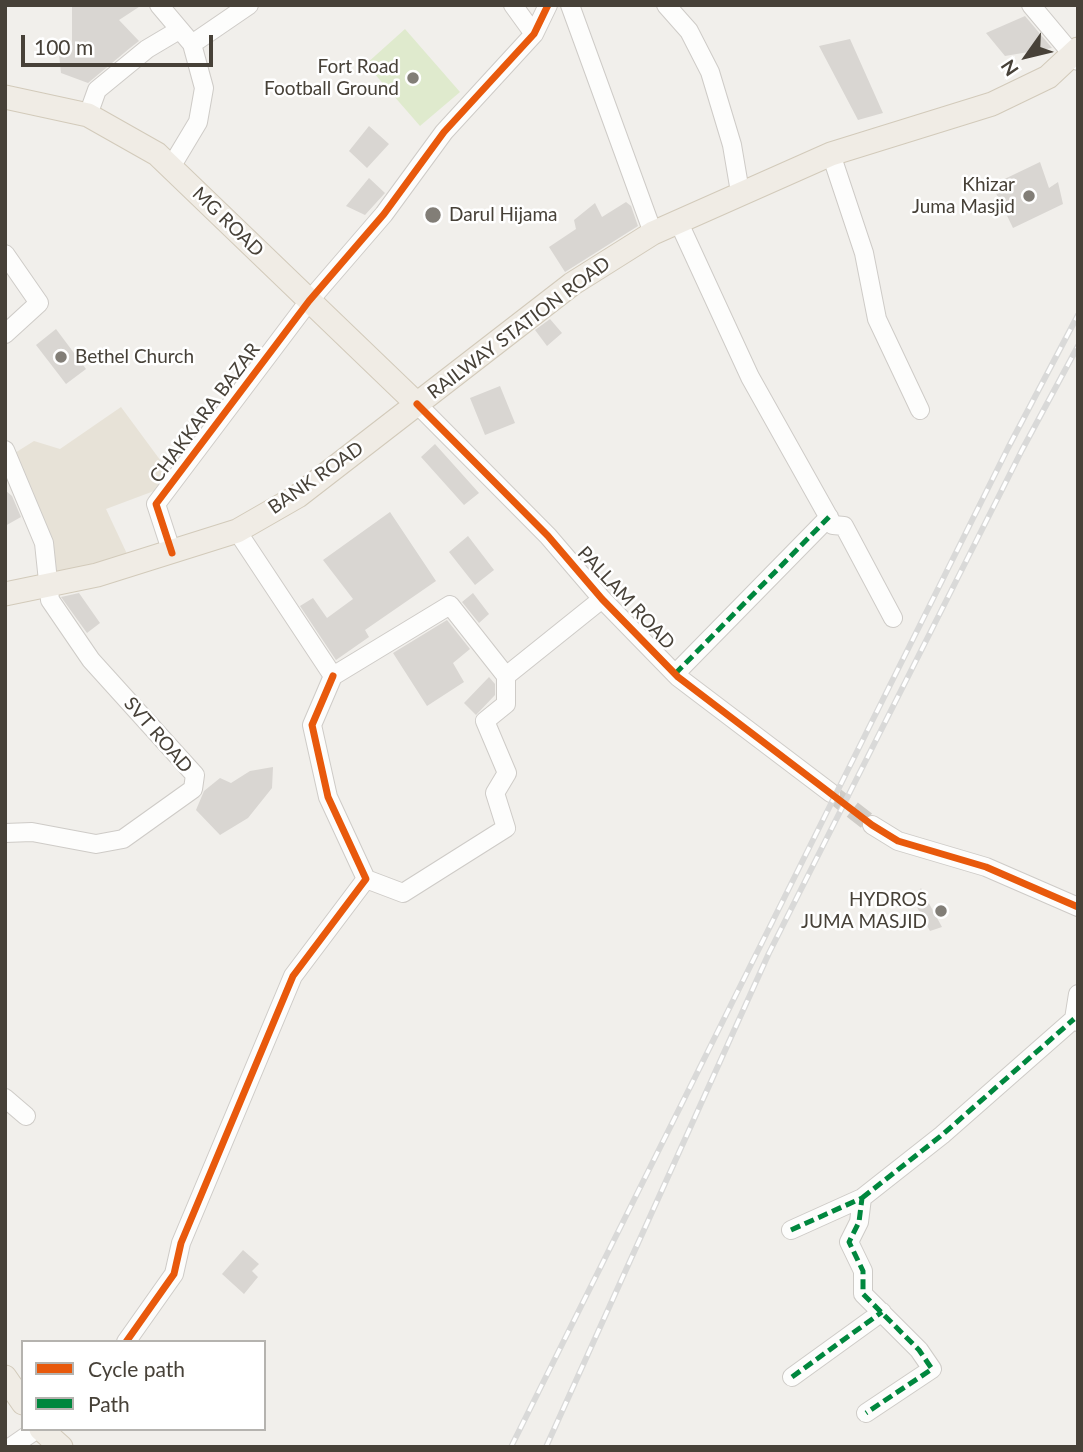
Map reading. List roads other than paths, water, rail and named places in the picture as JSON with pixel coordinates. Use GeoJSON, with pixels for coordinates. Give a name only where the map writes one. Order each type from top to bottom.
{"type":"FeatureCollection","features":[{"type":"Feature","properties":{"kind":"main road","name":"RAILWAY STATION ROAD"},"geometry":{"type":"LineString","coordinates":[[417,404],[572,284],[653,233],[740,192],[831,154],[992,104],[1048,77],[1075,54]]}},
{"type":"Feature","properties":{"kind":"main road","name":"MG ROAD"},"geometry":{"type":"LineString","coordinates":[[5,97],[88,115],[157,154],[417,404]]}},
{"type":"Feature","properties":{"kind":"main road","name":"BANK ROAD"},"geometry":{"type":"LineString","coordinates":[[5,594],[97,575],[237,531],[298,496],[417,404]]}},
{"type":"Feature","properties":{"kind":"main road"},"geometry":{"type":"LineString","coordinates":[[5,1377],[21,1400]]}},
{"type":"Feature","properties":{"kind":"main road"},"geometry":{"type":"LineString","coordinates":[[41,1431],[61,1447]]}},
{"type":"Feature","properties":{"kind":"street"},"geometry":{"type":"LineString","coordinates":[[159,5],[192,44],[204,88],[198,122],[171,167]]}},
{"type":"Feature","properties":{"kind":"street"},"geometry":{"type":"LineString","coordinates":[[192,44],[249,5]]}},
{"type":"Feature","properties":{"kind":"street"},"geometry":{"type":"LineString","coordinates":[[513,5],[534,34]]}},
{"type":"Feature","properties":{"kind":"street"},"geometry":{"type":"LineString","coordinates":[[309,301],[384,214],[444,132],[534,34],[548,5]]}},
{"type":"Feature","properties":{"kind":"street"},"geometry":{"type":"LineString","coordinates":[[570,5],[653,233]]}},
{"type":"Feature","properties":{"kind":"street"},"geometry":{"type":"LineString","coordinates":[[666,5],[689,31],[710,72],[732,145],[740,192]]}},
{"type":"Feature","properties":{"kind":"street"},"geometry":{"type":"LineString","coordinates":[[1031,5],[1075,54]]}},
{"type":"Feature","properties":{"kind":"street"},"geometry":{"type":"LineString","coordinates":[[88,115],[97,90],[147,49],[179,30]]}},
{"type":"Feature","properties":{"kind":"street"},"geometry":{"type":"LineString","coordinates":[[831,154],[864,253],[877,319],[920,410]]}},
{"type":"Feature","properties":{"kind":"street"},"geometry":{"type":"LineString","coordinates":[[679,223],[750,377],[833,525],[844,526],[893,618]]}},
{"type":"Feature","properties":{"kind":"street"},"geometry":{"type":"LineString","coordinates":[[5,254],[39,303],[5,334]]}},
{"type":"Feature","properties":{"kind":"street","name":"CHAKKARA BAZAR"},"geometry":{"type":"LineString","coordinates":[[172,552],[156,504],[309,301]]}},
{"type":"Feature","properties":{"kind":"street","name":"PALLAM ROAD"},"geometry":{"type":"LineString","coordinates":[[417,404],[548,536],[602,599],[675,674],[831,793]]}},
{"type":"Feature","properties":{"kind":"street"},"geometry":{"type":"LineString","coordinates":[[5,450],[44,543],[47,584]]}},
{"type":"Feature","properties":{"kind":"street"},"geometry":{"type":"LineString","coordinates":[[675,674],[829,517]]}},
{"type":"Feature","properties":{"kind":"street"},"geometry":{"type":"LineString","coordinates":[[237,531],[333,676]]}},
{"type":"Feature","properties":{"kind":"street","name":"SVT ROAD"},"geometry":{"type":"LineString","coordinates":[[5,833],[32,832],[96,844],[123,839],[193,789],[195,775],[91,660],[50,600],[47,584]]}},
{"type":"Feature","properties":{"kind":"street"},"geometry":{"type":"LineString","coordinates":[[506,676],[602,599]]}},
{"type":"Feature","properties":{"kind":"street"},"geometry":{"type":"LineString","coordinates":[[450,606],[506,676],[506,704],[485,721],[507,773],[495,793],[506,828],[403,893],[366,879],[328,797],[312,725],[333,676],[450,606]]}},
{"type":"Feature","properties":{"kind":"street"},"geometry":{"type":"LineString","coordinates":[[872,825],[898,841],[986,867],[1078,908]]}},
{"type":"Feature","properties":{"kind":"street"},"geometry":{"type":"LineString","coordinates":[[127,1340],[174,1274],[181,1243],[293,976],[366,879]]}},
{"type":"Feature","properties":{"kind":"street"},"geometry":{"type":"LineString","coordinates":[[791,1230],[862,1198],[942,1135],[1076,1021],[1078,994]]}},
{"type":"Feature","properties":{"kind":"street"},"geometry":{"type":"LineString","coordinates":[[5,1098],[26,1116]]}},
{"type":"Feature","properties":{"kind":"street"},"geometry":{"type":"LineString","coordinates":[[862,1198],[859,1222],[849,1242],[863,1271],[863,1294],[919,1350],[932,1369],[866,1413]]}},
{"type":"Feature","properties":{"kind":"street"},"geometry":{"type":"LineString","coordinates":[[792,1377],[882,1312]]}},
{"type":"Feature","properties":{"kind":"street"},"geometry":{"type":"LineString","coordinates":[[11,1447],[36,1431]]}},
{"type":"Feature","properties":{"kind":"tunnel"},"geometry":{"type":"LineString","coordinates":[[831,793],[872,825]]}},
{"type":"Feature","properties":{"kind":"railway"},"geometry":{"type":"LineString","coordinates":[[511,1447],[1008,448],[1078,315]]}},
{"type":"Feature","properties":{"kind":"railway"},"geometry":{"type":"LineString","coordinates":[[546,1447],[769,953],[1022,450],[1078,346]]}},
{"type":"Feature","properties":{"kind":"place","name":"Fort Road Football Ground"},"geometry":{"type":"Point","coordinates":[413,78]}},
{"type":"Feature","properties":{"kind":"place","name":"Khizar Juma Masjid"},"geometry":{"type":"Point","coordinates":[1029,196]}},
{"type":"Feature","properties":{"kind":"place","name":"Darul Hijama"},"geometry":{"type":"Point","coordinates":[433,215]}},
{"type":"Feature","properties":{"kind":"place","name":"Bethel Church"},"geometry":{"type":"Point","coordinates":[61,357]}},
{"type":"Feature","properties":{"kind":"place","name":"HYDROS JUMA MASJID"},"geometry":{"type":"Point","coordinates":[941,911]}}]}
